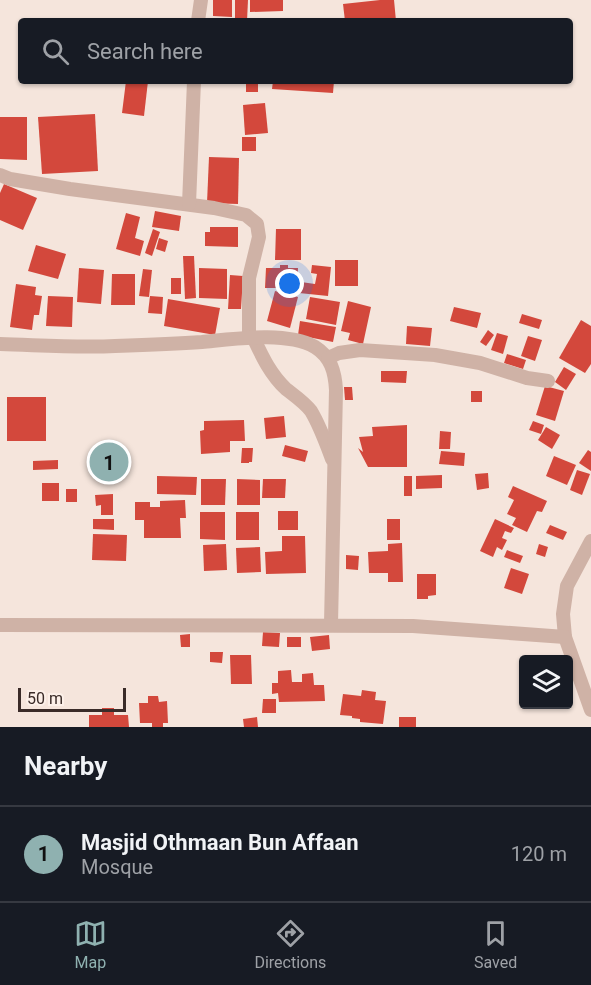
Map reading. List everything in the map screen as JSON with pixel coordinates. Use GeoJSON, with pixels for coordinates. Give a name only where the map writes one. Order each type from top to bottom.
{"type":"FeatureCollection","features":[{"type":"Feature","properties":{"kind":"street"},"geometry":{"type":"LineString","coordinates":[[198,18],[201,0]]}},
{"type":"Feature","properties":{"kind":"street"},"geometry":{"type":"LineString","coordinates":[[189,204],[194,84]]}},
{"type":"Feature","properties":{"kind":"street"},"geometry":{"type":"LineString","coordinates":[[0,176],[49,186],[189,204],[246,214],[257,224],[259,237],[249,278],[251,337],[273,374],[310,411],[334,464]]}},
{"type":"Feature","properties":{"kind":"street"},"geometry":{"type":"LineString","coordinates":[[0,344],[113,346],[251,337],[298,341],[315,347],[328,358],[335,374],[336,390],[331,624]]}},
{"type":"Feature","properties":{"kind":"street"},"geometry":{"type":"LineString","coordinates":[[328,358],[339,353],[360,350],[435,355],[480,363],[527,378],[548,381]]}},
{"type":"Feature","properties":{"kind":"street"},"geometry":{"type":"LineString","coordinates":[[591,541],[567,586],[563,614],[566,637],[591,710]]}},
{"type":"Feature","properties":{"kind":"street"},"geometry":{"type":"LineString","coordinates":[[0,625],[331,624],[413,626],[566,637]]}},
{"type":"Feature","properties":{"kind":"building"},"geometry":{"type":"Polygon","coordinates":[[[213,0],[232,0],[232,17],[213,16],[213,0]]]}},
{"type":"Feature","properties":{"kind":"building"},"geometry":{"type":"Polygon","coordinates":[[[235,0],[248,0],[247,18],[235,18],[235,0]]]}},
{"type":"Feature","properties":{"kind":"building"},"geometry":{"type":"Polygon","coordinates":[[[250,0],[283,0],[283,11],[250,12],[250,0]]]}},
{"type":"Feature","properties":{"kind":"building"},"geometry":{"type":"Polygon","coordinates":[[[394,0],[396,18],[345,18],[343,4],[394,0]]]}},
{"type":"Feature","properties":{"kind":"building"},"geometry":{"type":"Polygon","coordinates":[[[126,84],[148,84],[144,116],[122,113],[126,84]]]}},
{"type":"Feature","properties":{"kind":"building"},"geometry":{"type":"Polygon","coordinates":[[[246,84],[258,84],[258,92],[246,92],[246,84]]]}},
{"type":"Feature","properties":{"kind":"building"},"geometry":{"type":"Polygon","coordinates":[[[273,84],[334,84],[333,93],[272,89],[273,84]]]}},
{"type":"Feature","properties":{"kind":"building"},"geometry":{"type":"Polygon","coordinates":[[[265,103],[268,133],[245,135],[243,105],[265,103]]]}},
{"type":"Feature","properties":{"kind":"building"},"geometry":{"type":"Polygon","coordinates":[[[95,114],[98,171],[42,174],[38,117],[95,114]]]}},
{"type":"Feature","properties":{"kind":"building"},"geometry":{"type":"Polygon","coordinates":[[[0,117],[27,117],[27,160],[0,159],[0,117]]]}},
{"type":"Feature","properties":{"kind":"building"},"geometry":{"type":"Polygon","coordinates":[[[242,137],[256,137],[256,151],[242,151],[242,137]]]}},
{"type":"Feature","properties":{"kind":"building"},"geometry":{"type":"Polygon","coordinates":[[[209,157],[239,158],[238,204],[207,203],[209,157]]]}},
{"type":"Feature","properties":{"kind":"building"},"geometry":{"type":"Polygon","coordinates":[[[4,184],[37,198],[23,230],[0,220],[0,193],[4,184]]]}},
{"type":"Feature","properties":{"kind":"building"},"geometry":{"type":"Polygon","coordinates":[[[155,211],[181,216],[179,231],[152,227],[155,211]]]}},
{"type":"Feature","properties":{"kind":"building"},"geometry":{"type":"Polygon","coordinates":[[[126,213],[140,217],[135,238],[144,241],[140,256],[116,249],[126,213]]]}},
{"type":"Feature","properties":{"kind":"building"},"geometry":{"type":"Polygon","coordinates":[[[210,227],[238,227],[238,247],[205,246],[205,232],[210,232],[210,227]]]}},
{"type":"Feature","properties":{"kind":"building"},"geometry":{"type":"Polygon","coordinates":[[[153,229],[160,232],[152,256],[145,253],[153,229]]]}},
{"type":"Feature","properties":{"kind":"building"},"geometry":{"type":"Polygon","coordinates":[[[276,229],[301,229],[301,260],[275,260],[276,229]]]}},
{"type":"Feature","properties":{"kind":"building"},"geometry":{"type":"Polygon","coordinates":[[[159,238],[168,241],[165,252],[156,249],[159,238]]]}},
{"type":"Feature","properties":{"kind":"building"},"geometry":{"type":"Polygon","coordinates":[[[36,245],[66,254],[58,279],[28,271],[36,245]]]}},
{"type":"Feature","properties":{"kind":"building"},"geometry":{"type":"Polygon","coordinates":[[[183,256],[194,256],[196,298],[185,299],[183,256]]]}},
{"type":"Feature","properties":{"kind":"building"},"geometry":{"type":"Polygon","coordinates":[[[335,260],[358,260],[358,286],[335,286],[335,260]]]}},
{"type":"Feature","properties":{"kind":"building"},"geometry":{"type":"Polygon","coordinates":[[[280,265],[298,268],[297,288],[265,288],[266,268],[280,268],[280,265]]]}},
{"type":"Feature","properties":{"kind":"building"},"geometry":{"type":"Polygon","coordinates":[[[312,265],[331,267],[328,296],[299,293],[301,282],[315,284],[317,274],[311,273],[312,265]]]}},
{"type":"Feature","properties":{"kind":"building"},"geometry":{"type":"Polygon","coordinates":[[[79,268],[104,270],[101,304],[77,302],[79,268]]]}},
{"type":"Feature","properties":{"kind":"building"},"geometry":{"type":"Polygon","coordinates":[[[199,268],[227,269],[227,299],[199,298],[199,268]]]}},
{"type":"Feature","properties":{"kind":"building"},"geometry":{"type":"Polygon","coordinates":[[[143,269],[152,270],[149,297],[139,296],[143,269]]]}},
{"type":"Feature","properties":{"kind":"building"},"geometry":{"type":"Polygon","coordinates":[[[112,274],[135,274],[135,305],[111,305],[112,274]]]}},
{"type":"Feature","properties":{"kind":"building"},"geometry":{"type":"Polygon","coordinates":[[[230,275],[243,276],[241,309],[228,309],[230,275]]]}},
{"type":"Feature","properties":{"kind":"building"},"geometry":{"type":"Polygon","coordinates":[[[171,278],[181,278],[181,294],[171,294],[171,278]]]}},
{"type":"Feature","properties":{"kind":"building"},"geometry":{"type":"Polygon","coordinates":[[[16,284],[36,287],[35,295],[42,296],[39,315],[34,315],[32,330],[10,327],[16,284]]]}},
{"type":"Feature","properties":{"kind":"building"},"geometry":{"type":"Polygon","coordinates":[[[275,291],[298,297],[290,328],[267,321],[275,291]]]}},
{"type":"Feature","properties":{"kind":"building"},"geometry":{"type":"Polygon","coordinates":[[[48,296],[73,297],[72,327],[46,326],[48,296]]]}},
{"type":"Feature","properties":{"kind":"building"},"geometry":{"type":"Polygon","coordinates":[[[150,296],[163,297],[162,314],[148,313],[150,296]]]}},
{"type":"Feature","properties":{"kind":"building"},"geometry":{"type":"Polygon","coordinates":[[[310,297],[340,302],[336,325],[306,319],[310,297]]]}},
{"type":"Feature","properties":{"kind":"building"},"geometry":{"type":"Polygon","coordinates":[[[168,299],[220,308],[215,335],[164,326],[168,299]]]}},
{"type":"Feature","properties":{"kind":"building"},"geometry":{"type":"Polygon","coordinates":[[[348,301],[371,307],[363,344],[348,340],[350,333],[341,331],[348,301]]]}},
{"type":"Feature","properties":{"kind":"building"},"geometry":{"type":"Polygon","coordinates":[[[454,307],[481,313],[477,328],[450,321],[454,307]]]}},
{"type":"Feature","properties":{"kind":"building"},"geometry":{"type":"Polygon","coordinates":[[[522,314],[542,320],[539,329],[519,323],[522,314]]]}},
{"type":"Feature","properties":{"kind":"building"},"geometry":{"type":"Polygon","coordinates":[[[581,320],[591,326],[591,364],[585,373],[559,358],[581,320]]]}},
{"type":"Feature","properties":{"kind":"building"},"geometry":{"type":"Polygon","coordinates":[[[300,321],[336,327],[333,342],[298,335],[300,321]]]}},
{"type":"Feature","properties":{"kind":"building"},"geometry":{"type":"Polygon","coordinates":[[[407,326],[432,328],[430,346],[406,344],[407,326]]]}},
{"type":"Feature","properties":{"kind":"building"},"geometry":{"type":"Polygon","coordinates":[[[488,330],[494,335],[486,346],[480,342],[488,330]]]}},
{"type":"Feature","properties":{"kind":"building"},"geometry":{"type":"Polygon","coordinates":[[[497,333],[508,336],[503,354],[491,350],[497,333]]]}},
{"type":"Feature","properties":{"kind":"building"},"geometry":{"type":"Polygon","coordinates":[[[528,336],[542,340],[535,361],[521,356],[528,336]]]}},
{"type":"Feature","properties":{"kind":"building"},"geometry":{"type":"Polygon","coordinates":[[[507,354],[526,360],[523,369],[504,363],[507,354]]]}},
{"type":"Feature","properties":{"kind":"building"},"geometry":{"type":"Polygon","coordinates":[[[564,367],[576,374],[566,390],[555,382],[564,367]]]}},
{"type":"Feature","properties":{"kind":"building"},"geometry":{"type":"Polygon","coordinates":[[[381,371],[407,371],[406,383],[381,382],[381,371]]]}},
{"type":"Feature","properties":{"kind":"building"},"geometry":{"type":"Polygon","coordinates":[[[545,386],[564,391],[555,421],[536,415],[545,386]]]}},
{"type":"Feature","properties":{"kind":"building"},"geometry":{"type":"Polygon","coordinates":[[[344,387],[352,387],[353,400],[345,400],[344,387]]]}},
{"type":"Feature","properties":{"kind":"building"},"geometry":{"type":"Polygon","coordinates":[[[471,391],[482,391],[482,402],[471,402],[471,391]]]}},
{"type":"Feature","properties":{"kind":"building"},"geometry":{"type":"Polygon","coordinates":[[[7,397],[46,397],[46,441],[7,441],[7,397]]]}},
{"type":"Feature","properties":{"kind":"building"},"geometry":{"type":"Polygon","coordinates":[[[284,416],[286,437],[266,439],[264,418],[284,416]]]}},
{"type":"Feature","properties":{"kind":"building"},"geometry":{"type":"Polygon","coordinates":[[[244,420],[245,441],[230,441],[230,452],[201,454],[200,431],[204,430],[204,421],[244,420]]]}},
{"type":"Feature","properties":{"kind":"building"},"geometry":{"type":"Polygon","coordinates":[[[533,421],[544,425],[541,434],[529,430],[533,421]]]}},
{"type":"Feature","properties":{"kind":"building"},"geometry":{"type":"Polygon","coordinates":[[[407,425],[407,467],[368,467],[358,448],[363,452],[359,437],[373,436],[372,427],[407,425]]]}},
{"type":"Feature","properties":{"kind":"building"},"geometry":{"type":"Polygon","coordinates":[[[546,427],[560,435],[552,449],[538,440],[546,427]]]}},
{"type":"Feature","properties":{"kind":"building"},"geometry":{"type":"Polygon","coordinates":[[[440,431],[451,432],[450,449],[439,449],[440,431]]]}},
{"type":"Feature","properties":{"kind":"building"},"geometry":{"type":"Polygon","coordinates":[[[285,445],[308,451],[305,462],[282,456],[285,445]]]}},
{"type":"Feature","properties":{"kind":"building"},"geometry":{"type":"Polygon","coordinates":[[[122,446],[123,473],[97,475],[95,448],[122,446]]]}},
{"type":"Feature","properties":{"kind":"building"},"geometry":{"type":"Polygon","coordinates":[[[242,448],[253,448],[252,462],[241,463],[242,448]]]}},
{"type":"Feature","properties":{"kind":"building"},"geometry":{"type":"Polygon","coordinates":[[[588,450],[591,452],[591,471],[579,463],[588,450]]]}},
{"type":"Feature","properties":{"kind":"building"},"geometry":{"type":"Polygon","coordinates":[[[441,451],[465,453],[464,466],[439,464],[441,451]]]}},
{"type":"Feature","properties":{"kind":"building"},"geometry":{"type":"Polygon","coordinates":[[[554,456],[576,465],[567,485],[546,476],[554,456]]]}},
{"type":"Feature","properties":{"kind":"building"},"geometry":{"type":"Polygon","coordinates":[[[58,460],[58,469],[33,470],[33,461],[58,460]]]}},
{"type":"Feature","properties":{"kind":"building"},"geometry":{"type":"Polygon","coordinates":[[[577,470],[590,474],[582,495],[570,490],[577,470]]]}},
{"type":"Feature","properties":{"kind":"building"},"geometry":{"type":"Polygon","coordinates":[[[488,473],[489,488],[477,490],[475,474],[488,473]]]}},
{"type":"Feature","properties":{"kind":"building"},"geometry":{"type":"Polygon","coordinates":[[[442,475],[442,488],[416,489],[416,476],[442,475]]]}},
{"type":"Feature","properties":{"kind":"building"},"geometry":{"type":"Polygon","coordinates":[[[157,476],[197,477],[196,495],[157,494],[157,476]]]}},
{"type":"Feature","properties":{"kind":"building"},"geometry":{"type":"Polygon","coordinates":[[[404,476],[412,476],[412,496],[404,496],[404,476]]]}},
{"type":"Feature","properties":{"kind":"building"},"geometry":{"type":"Polygon","coordinates":[[[201,479],[226,479],[225,505],[201,505],[201,479]]]}},
{"type":"Feature","properties":{"kind":"building"},"geometry":{"type":"Polygon","coordinates":[[[237,479],[260,480],[260,505],[237,505],[237,479]]]}},
{"type":"Feature","properties":{"kind":"building"},"geometry":{"type":"Polygon","coordinates":[[[263,479],[286,479],[285,498],[262,498],[263,479]]]}},
{"type":"Feature","properties":{"kind":"building"},"geometry":{"type":"Polygon","coordinates":[[[42,483],[59,483],[59,501],[42,501],[42,483]]]}},
{"type":"Feature","properties":{"kind":"building"},"geometry":{"type":"Polygon","coordinates":[[[513,486],[547,501],[542,512],[537,511],[527,532],[512,525],[516,518],[507,514],[514,500],[508,497],[513,486]]]}},
{"type":"Feature","properties":{"kind":"building"},"geometry":{"type":"Polygon","coordinates":[[[66,489],[77,489],[77,502],[66,502],[66,489]]]}},
{"type":"Feature","properties":{"kind":"building"},"geometry":{"type":"Polygon","coordinates":[[[113,494],[113,515],[101,515],[101,505],[96,506],[95,495],[113,494]]]}},
{"type":"Feature","properties":{"kind":"building"},"geometry":{"type":"Polygon","coordinates":[[[185,500],[186,518],[180,518],[181,538],[144,538],[144,520],[135,520],[135,502],[150,502],[150,507],[160,507],[160,501],[185,500]]]}},
{"type":"Feature","properties":{"kind":"building"},"geometry":{"type":"Polygon","coordinates":[[[278,511],[298,511],[298,530],[278,530],[278,511]]]}},
{"type":"Feature","properties":{"kind":"building"},"geometry":{"type":"Polygon","coordinates":[[[200,512],[225,512],[225,540],[200,539],[200,512]]]}},
{"type":"Feature","properties":{"kind":"building"},"geometry":{"type":"Polygon","coordinates":[[[236,512],[259,512],[259,540],[236,540],[236,512]]]}},
{"type":"Feature","properties":{"kind":"building"},"geometry":{"type":"Polygon","coordinates":[[[93,519],[114,519],[114,530],[93,529],[93,519]]]}},
{"type":"Feature","properties":{"kind":"building"},"geometry":{"type":"Polygon","coordinates":[[[387,519],[400,519],[400,540],[387,540],[387,519]]]}},
{"type":"Feature","properties":{"kind":"building"},"geometry":{"type":"Polygon","coordinates":[[[495,519],[514,528],[511,533],[505,531],[502,538],[507,540],[502,550],[497,547],[493,557],[480,551],[495,519]]]}},
{"type":"Feature","properties":{"kind":"building"},"geometry":{"type":"Polygon","coordinates":[[[550,525],[567,532],[563,540],[546,533],[550,525]]]}},
{"type":"Feature","properties":{"kind":"building"},"geometry":{"type":"Polygon","coordinates":[[[93,534],[127,535],[126,561],[92,560],[93,534]]]}},
{"type":"Feature","properties":{"kind":"building"},"geometry":{"type":"Polygon","coordinates":[[[282,536],[305,536],[306,573],[266,574],[265,552],[282,551],[282,536]]]}},
{"type":"Feature","properties":{"kind":"building"},"geometry":{"type":"Polygon","coordinates":[[[402,543],[403,582],[388,582],[388,573],[369,573],[368,552],[388,551],[388,544],[402,543]]]}},
{"type":"Feature","properties":{"kind":"building"},"geometry":{"type":"Polygon","coordinates":[[[226,544],[227,570],[204,571],[203,545],[226,544]]]}},
{"type":"Feature","properties":{"kind":"building"},"geometry":{"type":"Polygon","coordinates":[[[539,544],[548,547],[545,557],[536,554],[539,544]]]}},
{"type":"Feature","properties":{"kind":"building"},"geometry":{"type":"Polygon","coordinates":[[[260,547],[261,572],[237,573],[236,548],[260,547]]]}},
{"type":"Feature","properties":{"kind":"building"},"geometry":{"type":"Polygon","coordinates":[[[507,550],[523,556],[520,563],[504,557],[507,550]]]}},
{"type":"Feature","properties":{"kind":"building"},"geometry":{"type":"Polygon","coordinates":[[[346,555],[359,556],[358,570],[346,569],[346,555]]]}},
{"type":"Feature","properties":{"kind":"building"},"geometry":{"type":"Polygon","coordinates":[[[511,568],[529,574],[522,594],[504,588],[511,568]]]}},
{"type":"Feature","properties":{"kind":"building"},"geometry":{"type":"Polygon","coordinates":[[[417,574],[436,574],[436,595],[428,596],[428,599],[417,599],[417,574]]]}},
{"type":"Feature","properties":{"kind":"building"},"geometry":{"type":"Polygon","coordinates":[[[263,632],[280,633],[279,647],[262,646],[263,632]]]}},
{"type":"Feature","properties":{"kind":"building"},"geometry":{"type":"Polygon","coordinates":[[[190,634],[190,647],[181,647],[180,635],[190,634]]]}},
{"type":"Feature","properties":{"kind":"building"},"geometry":{"type":"Polygon","coordinates":[[[329,635],[330,649],[312,651],[310,637],[329,635]]]}},
{"type":"Feature","properties":{"kind":"building"},"geometry":{"type":"Polygon","coordinates":[[[287,637],[301,637],[301,647],[287,647],[287,637]]]}},
{"type":"Feature","properties":{"kind":"building"},"geometry":{"type":"Polygon","coordinates":[[[210,652],[223,652],[222,663],[210,662],[210,652]]]}},
{"type":"Feature","properties":{"kind":"building"},"geometry":{"type":"Polygon","coordinates":[[[230,655],[251,655],[252,684],[231,684],[230,655]]]}},
{"type":"Feature","properties":{"kind":"building"},"geometry":{"type":"Polygon","coordinates":[[[291,670],[292,682],[302,682],[302,674],[313,673],[314,685],[324,685],[325,701],[279,702],[278,693],[272,694],[272,683],[278,683],[278,671],[291,670]]]}},
{"type":"Feature","properties":{"kind":"building"},"geometry":{"type":"Polygon","coordinates":[[[362,690],[376,692],[375,700],[386,701],[383,724],[360,722],[360,719],[352,718],[352,716],[340,715],[343,694],[361,696],[362,690]]]}},
{"type":"Feature","properties":{"kind":"building"},"geometry":{"type":"Polygon","coordinates":[[[148,696],[158,696],[159,702],[167,701],[168,723],[163,723],[163,727],[152,727],[152,723],[140,723],[139,703],[148,703],[148,696]]]}},
{"type":"Feature","properties":{"kind":"building"},"geometry":{"type":"Polygon","coordinates":[[[263,699],[276,699],[276,713],[262,713],[263,699]]]}},
{"type":"Feature","properties":{"kind":"building"},"geometry":{"type":"Polygon","coordinates":[[[102,708],[114,708],[114,715],[128,715],[129,727],[89,727],[89,715],[102,715],[102,708]]]}},
{"type":"Feature","properties":{"kind":"building"},"geometry":{"type":"Polygon","coordinates":[[[257,717],[258,727],[244,727],[243,719],[257,717]]]}},
{"type":"Feature","properties":{"kind":"building"},"geometry":{"type":"Polygon","coordinates":[[[399,717],[416,717],[416,727],[399,727],[399,717]]]}},
{"type":"Feature","properties":{"kind":"place","name":"Masjid Othmaan Bun Affaan"},"geometry":{"type":"Point","coordinates":[109,462]}}]}
